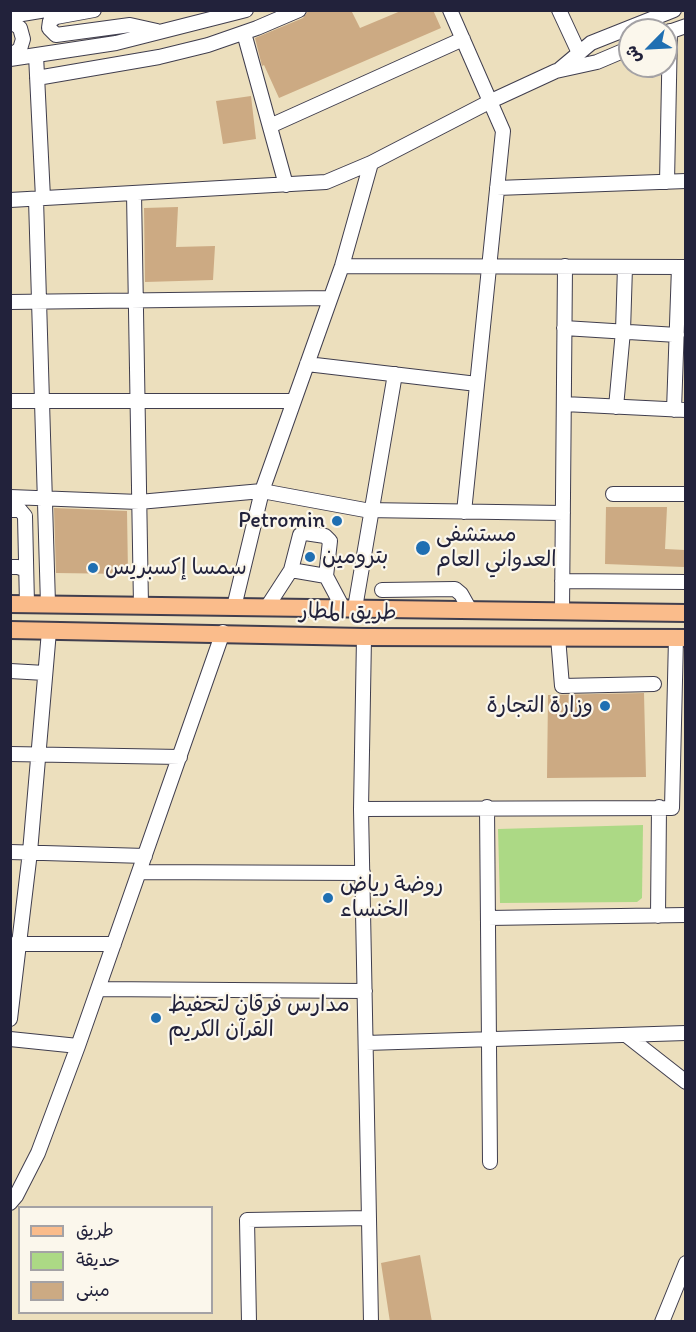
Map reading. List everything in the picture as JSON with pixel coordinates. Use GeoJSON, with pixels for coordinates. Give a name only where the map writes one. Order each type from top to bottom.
{"type":"FeatureCollection","features":[{"type":"Feature","properties":{"kind":"main road","name":"طريق المطار"},"geometry":{"type":"LineString","coordinates":[[19,604],[686,613]]}},
{"type":"Feature","properties":{"kind":"main road","name":"طريق المطار"},"geometry":{"type":"LineString","coordinates":[[10,630],[224,632],[364,637],[681,638]]}},
{"type":"Feature","properties":{"kind":"street"},"geometry":{"type":"LineString","coordinates":[[10,16],[46,10]]}},
{"type":"Feature","properties":{"kind":"street"},"geometry":{"type":"LineString","coordinates":[[94,10],[56,17],[50,21],[49,28],[53,34],[60,36],[130,25],[161,32]]}},
{"type":"Feature","properties":{"kind":"street"},"geometry":{"type":"LineString","coordinates":[[10,58],[116,43],[246,10]]}},
{"type":"Feature","properties":{"kind":"street"},"geometry":{"type":"LineString","coordinates":[[37,78],[159,57],[208,45],[299,10]]}},
{"type":"Feature","properties":{"kind":"street"},"geometry":{"type":"LineString","coordinates":[[450,10],[503,131],[464,512]]}},
{"type":"Feature","properties":{"kind":"street"},"geometry":{"type":"LineString","coordinates":[[559,10],[579,53]]}},
{"type":"Feature","properties":{"kind":"street"},"geometry":{"type":"LineString","coordinates":[[556,71],[591,42],[668,12]]}},
{"type":"Feature","properties":{"kind":"street"},"geometry":{"type":"LineString","coordinates":[[10,21],[20,28],[23,39],[20,49],[10,58]]}},
{"type":"Feature","properties":{"kind":"street"},"geometry":{"type":"LineString","coordinates":[[244,33],[286,185]]}},
{"type":"Feature","properties":{"kind":"street"},"geometry":{"type":"LineString","coordinates":[[270,126],[463,39]]}},
{"type":"Feature","properties":{"kind":"street"},"geometry":{"type":"LineString","coordinates":[[10,200],[326,182],[371,163],[491,101],[556,71],[597,62],[618,53]]}},
{"type":"Feature","properties":{"kind":"street"},"geometry":{"type":"LineString","coordinates":[[36,55],[40,198],[39,302],[48,604]]}},
{"type":"Feature","properties":{"kind":"street"},"geometry":{"type":"LineString","coordinates":[[667,182],[668,78]]}},
{"type":"Feature","properties":{"kind":"street"},"geometry":{"type":"LineString","coordinates":[[234,607],[262,491],[342,266],[371,163]]}},
{"type":"Feature","properties":{"kind":"street"},"geometry":{"type":"LineString","coordinates":[[497,188],[686,181]]}},
{"type":"Feature","properties":{"kind":"street"},"geometry":{"type":"LineString","coordinates":[[134,193],[141,606]]}},
{"type":"Feature","properties":{"kind":"street"},"geometry":{"type":"LineString","coordinates":[[342,266],[682,267],[680,410],[564,404]]}},
{"type":"Feature","properties":{"kind":"street"},"geometry":{"type":"LineString","coordinates":[[562,611],[565,266]]}},
{"type":"Feature","properties":{"kind":"street"},"geometry":{"type":"LineString","coordinates":[[616,407],[626,267]]}},
{"type":"Feature","properties":{"kind":"street"},"geometry":{"type":"LineString","coordinates":[[10,302],[330,298]]}},
{"type":"Feature","properties":{"kind":"street"},"geometry":{"type":"LineString","coordinates":[[564,328],[623,331],[680,339]]}},
{"type":"Feature","properties":{"kind":"street"},"geometry":{"type":"LineString","coordinates":[[307,363],[477,384]]}},
{"type":"Feature","properties":{"kind":"street"},"geometry":{"type":"LineString","coordinates":[[349,608],[371,510],[395,374]]}},
{"type":"Feature","properties":{"kind":"street"},"geometry":{"type":"LineString","coordinates":[[10,401],[294,401]]}},
{"type":"Feature","properties":{"kind":"street"},"geometry":{"type":"LineString","coordinates":[[10,497],[139,502],[262,491],[371,510],[563,513]]}},
{"type":"Feature","properties":{"kind":"street"},"geometry":{"type":"LineString","coordinates":[[613,494],[686,494]]}},
{"type":"Feature","properties":{"kind":"street"},"geometry":{"type":"LineString","coordinates":[[10,510],[20,510],[25,516],[26,570],[19,604]]}},
{"type":"Feature","properties":{"kind":"street"},"geometry":{"type":"LineString","coordinates":[[267,607],[291,570],[300,536],[305,533],[325,536],[330,542],[326,576],[349,608]]}},
{"type":"Feature","properties":{"kind":"street"},"geometry":{"type":"LineString","coordinates":[[10,567],[26,570]]}},
{"type":"Feature","properties":{"kind":"street"},"geometry":{"type":"LineString","coordinates":[[291,570],[326,576]]}},
{"type":"Feature","properties":{"kind":"street"},"geometry":{"type":"LineString","coordinates":[[562,581],[686,582]]}},
{"type":"Feature","properties":{"kind":"street"},"geometry":{"type":"LineString","coordinates":[[382,590],[455,589],[461,594],[470,610]]}},
{"type":"Feature","properties":{"kind":"street"},"geometry":{"type":"LineString","coordinates":[[10,1019],[15,944],[30,852],[49,631]]}},
{"type":"Feature","properties":{"kind":"street"},"geometry":{"type":"LineString","coordinates":[[10,1203],[16,1196],[38,1153],[224,632]]}},
{"type":"Feature","properties":{"kind":"street"},"geometry":{"type":"LineString","coordinates":[[364,637],[361,809],[371,1322]]}},
{"type":"Feature","properties":{"kind":"street"},"geometry":{"type":"LineString","coordinates":[[558,637],[561,686],[654,684]]}},
{"type":"Feature","properties":{"kind":"street"},"geometry":{"type":"LineString","coordinates":[[361,809],[672,807],[681,638]]}},
{"type":"Feature","properties":{"kind":"street"},"geometry":{"type":"LineString","coordinates":[[10,671],[45,673]]}},
{"type":"Feature","properties":{"kind":"street"},"geometry":{"type":"LineString","coordinates":[[10,754],[180,757]]}},
{"type":"Feature","properties":{"kind":"street"},"geometry":{"type":"LineString","coordinates":[[487,807],[490,1162]]}},
{"type":"Feature","properties":{"kind":"street"},"geometry":{"type":"LineString","coordinates":[[658,807],[658,916]]}},
{"type":"Feature","properties":{"kind":"street"},"geometry":{"type":"LineString","coordinates":[[10,852],[145,856]]}},
{"type":"Feature","properties":{"kind":"street"},"geometry":{"type":"LineString","coordinates":[[139,872],[363,873]]}},
{"type":"Feature","properties":{"kind":"street"},"geometry":{"type":"LineString","coordinates":[[488,918],[686,915]]}},
{"type":"Feature","properties":{"kind":"street"},"geometry":{"type":"LineString","coordinates":[[15,944],[114,944]]}},
{"type":"Feature","properties":{"kind":"street"},"geometry":{"type":"LineString","coordinates":[[98,989],[365,991]]}},
{"type":"Feature","properties":{"kind":"street"},"geometry":{"type":"LineString","coordinates":[[366,1043],[686,1033]]}},
{"type":"Feature","properties":{"kind":"street"},"geometry":{"type":"LineString","coordinates":[[626,1035],[686,1082]]}},
{"type":"Feature","properties":{"kind":"street"},"geometry":{"type":"LineString","coordinates":[[10,1039],[78,1046]]}},
{"type":"Feature","properties":{"kind":"street"},"geometry":{"type":"LineString","coordinates":[[249,1322],[247,1220],[369,1218]]}},
{"type":"Feature","properties":{"kind":"street"},"geometry":{"type":"LineString","coordinates":[[663,1322],[686,1263]]}},
{"type":"Feature","properties":{"kind":"green space"},"geometry":{"type":"Polygon","coordinates":[[[643,825],[642,898],[637,902],[500,903],[498,829],[643,825]]]}},
{"type":"Feature","properties":{"kind":"building"},"geometry":{"type":"Polygon","coordinates":[[[309,10],[351,10],[360,28],[403,10],[433,10],[441,28],[279,98],[264,65],[262,66],[255,38],[303,18],[309,10]]]}},
{"type":"Feature","properties":{"kind":"building"},"geometry":{"type":"Polygon","coordinates":[[[251,96],[256,139],[223,144],[216,101],[251,96]]]}},
{"type":"Feature","properties":{"kind":"building"},"geometry":{"type":"Polygon","coordinates":[[[178,207],[176,247],[215,246],[213,280],[145,282],[144,208],[178,207]]]}},
{"type":"Feature","properties":{"kind":"building"},"geometry":{"type":"Polygon","coordinates":[[[606,507],[667,507],[665,549],[685,550],[684,567],[605,564],[606,507]]]}},
{"type":"Feature","properties":{"kind":"building"},"geometry":{"type":"Polygon","coordinates":[[[54,508],[127,511],[128,574],[56,573],[54,508]]]}},
{"type":"Feature","properties":{"kind":"building"},"geometry":{"type":"Polygon","coordinates":[[[644,693],[646,777],[547,778],[548,695],[644,693]]]}},
{"type":"Feature","properties":{"kind":"building"},"geometry":{"type":"Polygon","coordinates":[[[420,1255],[432,1322],[390,1322],[381,1263],[420,1255]]]}},
{"type":"Feature","properties":{"kind":"place","name":"Petromin"},"geometry":{"type":"Point","coordinates":[337,521]}},
{"type":"Feature","properties":{"kind":"place","name":"مستشفى العدواني العام"},"geometry":{"type":"Point","coordinates":[423,548]}},
{"type":"Feature","properties":{"kind":"place","name":"بترومين"},"geometry":{"type":"Point","coordinates":[310,557]}},
{"type":"Feature","properties":{"kind":"place","name":"سمسا إكسبريس"},"geometry":{"type":"Point","coordinates":[93,568]}},
{"type":"Feature","properties":{"kind":"place","name":"وزارة التجارة"},"geometry":{"type":"Point","coordinates":[605,706]}},
{"type":"Feature","properties":{"kind":"place","name":"روضة رياض الخنساء"},"geometry":{"type":"Point","coordinates":[328,898]}},
{"type":"Feature","properties":{"kind":"place","name":"مدارس فرقان لتحفيظ القرآن الكريم"},"geometry":{"type":"Point","coordinates":[156,1018]}}]}
